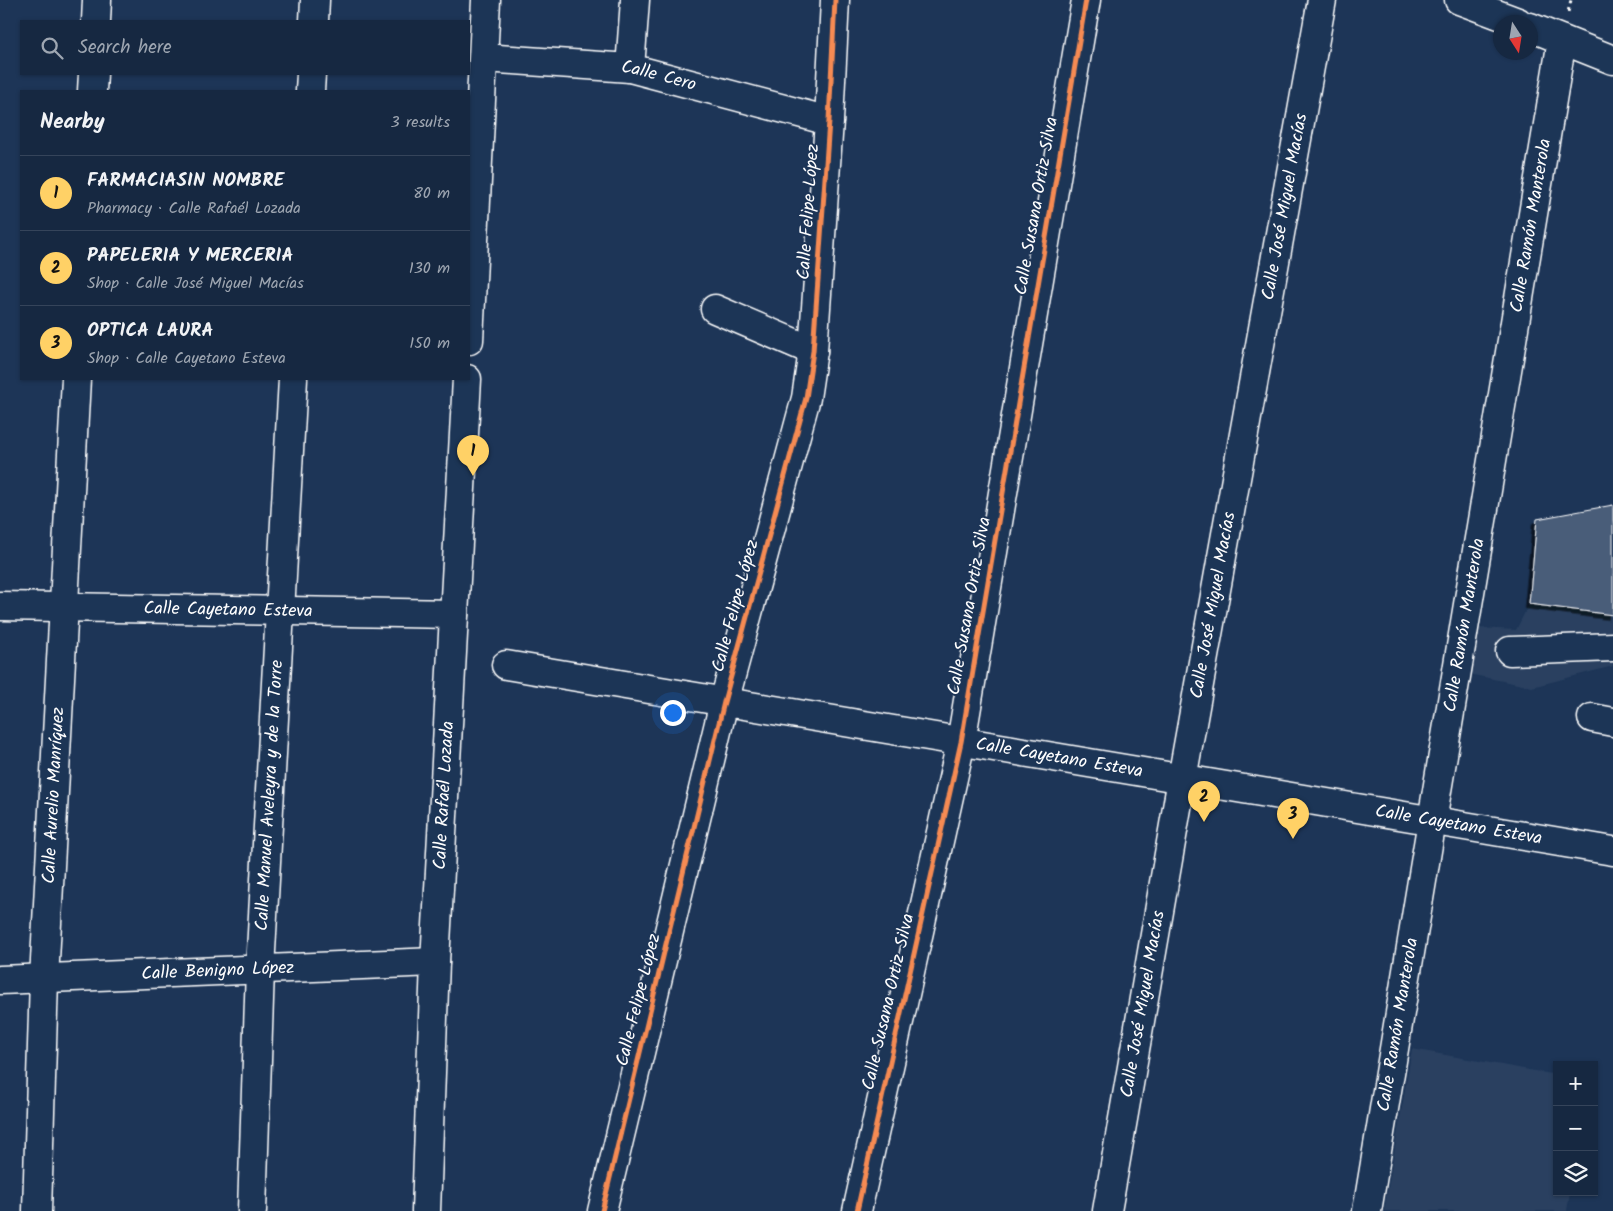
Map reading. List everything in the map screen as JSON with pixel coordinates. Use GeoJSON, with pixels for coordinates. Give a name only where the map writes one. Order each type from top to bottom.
{"type":"FeatureCollection","features":[{"type":"Feature","properties":{"kind":"street"},"geometry":{"type":"LineString","coordinates":[[96,20],[97,0]]}},
{"type":"Feature","properties":{"kind":"street"},"geometry":{"type":"LineString","coordinates":[[314,20],[315,0]]}},
{"type":"Feature","properties":{"kind":"street"},"geometry":{"type":"LineString","coordinates":[[470,321],[486,0]]}},
{"type":"Feature","properties":{"kind":"street"},"geometry":{"type":"LineString","coordinates":[[630,68],[635,0]]}},
{"type":"Feature","properties":{"kind":"street","name":"Calle Felipe López"},"geometry":{"type":"LineString","coordinates":[[602,1211],[724,702],[806,398],[813,351],[829,121],[835,0]]}},
{"type":"Feature","properties":{"kind":"street","name":"Calle Susana Ortiz Silva"},"geometry":{"type":"LineString","coordinates":[[857,1211],[961,742],[1086,0]]}},
{"type":"Feature","properties":{"kind":"street","name":"Calle José Miguel Macías"},"geometry":{"type":"LineString","coordinates":[[1107,1211],[1322,0]]}},
{"type":"Feature","properties":{"kind":"street"},"geometry":{"type":"LineString","coordinates":[[1459,0],[1499,15]]}},
{"type":"Feature","properties":{"kind":"street"},"geometry":{"type":"LineString","coordinates":[[1538,31],[1613,60]]}},
{"type":"Feature","properties":{"kind":"street","name":"Calle Ramón Manterola"},"geometry":{"type":"LineString","coordinates":[[1368,1211],[1562,40]]}},
{"type":"Feature","properties":{"kind":"street","name":"Calle Cero"},"geometry":{"type":"LineString","coordinates":[[484,58],[630,68],[829,121]]}},
{"type":"Feature","properties":{"kind":"street"},"geometry":{"type":"LineString","coordinates":[[92,90],[93,75]]}},
{"type":"Feature","properties":{"kind":"street"},"geometry":{"type":"LineString","coordinates":[[310,90],[311,75]]}},
{"type":"Feature","properties":{"kind":"street"},"geometry":{"type":"LineString","coordinates":[[714,309],[813,351]]}},
{"type":"Feature","properties":{"kind":"street","name":"Calle Aurelio Manríquez"},"geometry":{"type":"LineString","coordinates":[[37,1211],[44,978],[76,380]]}},
{"type":"Feature","properties":{"kind":"street","name":"Calle Manuel Aveleyra y de la Torre"},"geometry":{"type":"LineString","coordinates":[[252,1211],[260,969],[294,380]]}},
{"type":"Feature","properties":{"kind":"street","name":"Calle Rafaél Lozada"},"geometry":{"type":"LineString","coordinates":[[426,1211],[435,962],[467,380]]}},
{"type":"Feature","properties":{"kind":"street","name":"Calle Cayetano Esteva"},"geometry":{"type":"LineString","coordinates":[[0,606],[454,614]]}},
{"type":"Feature","properties":{"kind":"street"},"geometry":{"type":"LineString","coordinates":[[1510,651],[1613,647]]}},
{"type":"Feature","properties":{"kind":"street","name":"Calle Cayetano Esteva"},"geometry":{"type":"LineString","coordinates":[[506,665],[1431,822],[1613,851]]}},
{"type":"Feature","properties":{"kind":"street","name":"Calle Benigno López"},"geometry":{"type":"LineString","coordinates":[[0,980],[435,962]]}},
{"type":"Feature","properties":{"kind":"shaded area"},"geometry":{"type":"Polygon","coordinates":[[[1613,505],[1613,666],[1532,687],[1469,674],[1478,628],[1516,630],[1529,604],[1537,519],[1613,505]]]}},
{"type":"Feature","properties":{"kind":"shaded area"},"geometry":{"type":"Polygon","coordinates":[[[1412,1049],[1553,1074],[1553,1196],[1569,1196],[1567,1211],[1384,1211],[1412,1049]]]}},
{"type":"Feature","properties":{"kind":"building"},"geometry":{"type":"Polygon","coordinates":[[[1613,505],[1613,615],[1529,604],[1537,519],[1613,505]]]}},
{"type":"Feature","properties":{"kind":"cycle path"},"geometry":{"type":"LineString","coordinates":[[602,1211],[724,702],[806,398],[813,351],[829,121],[835,0]]}},
{"type":"Feature","properties":{"kind":"cycle path"},"geometry":{"type":"LineString","coordinates":[[857,1211],[961,742],[1086,0]]}},
{"type":"Feature","properties":{"kind":"place","name":"FARMACIASIN NOMBRE"},"geometry":{"type":"Point","coordinates":[473,476]}},
{"type":"Feature","properties":{"kind":"place","name":"PAPELERIA Y MERCERIA"},"geometry":{"type":"Point","coordinates":[1204,822]}},
{"type":"Feature","properties":{"kind":"place","name":"OPTICA LAURA"},"geometry":{"type":"Point","coordinates":[1293,839]}}]}
